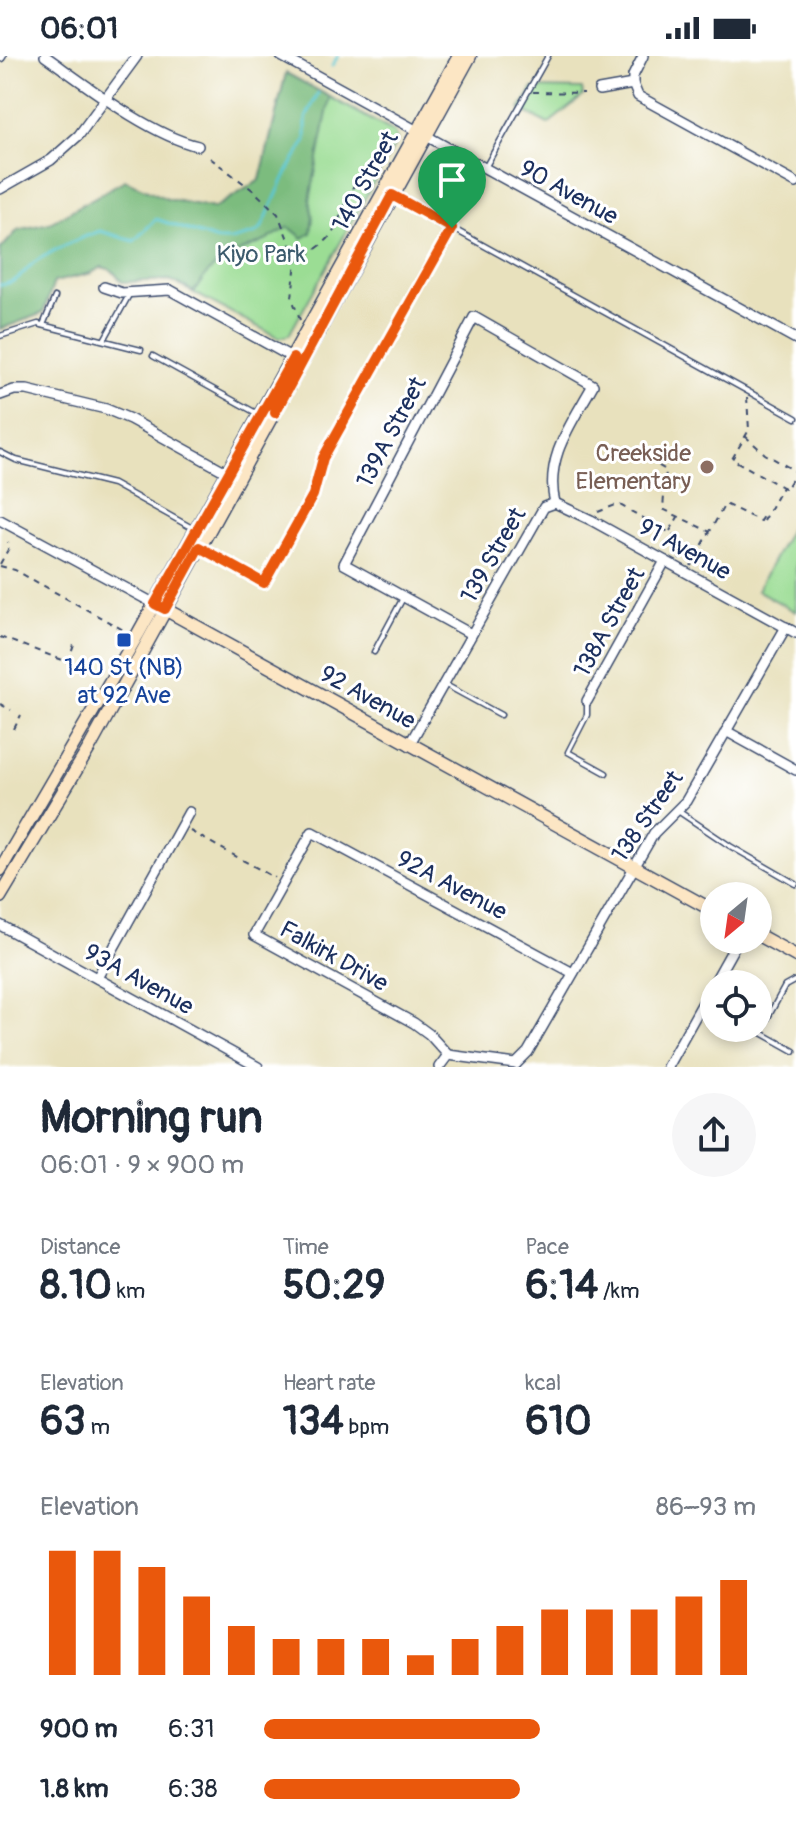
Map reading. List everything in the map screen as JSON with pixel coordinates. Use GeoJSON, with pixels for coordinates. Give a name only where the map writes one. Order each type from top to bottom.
{"type":"FeatureCollection","features":[{"type":"Feature","properties":{"kind":"main road","name":"140 Street"},"geometry":{"type":"LineString","coordinates":[[0,870],[199,547],[275,413],[392,195],[459,56]]}},
{"type":"Feature","properties":{"kind":"main road","name":"140 Street"},"geometry":{"type":"LineString","coordinates":[[0,897],[91,745],[196,530],[260,415],[421,133],[470,56]]}},
{"type":"Feature","properties":{"kind":"main road"},"geometry":{"type":"LineString","coordinates":[[275,413],[276,401],[296,365],[293,358]]}},
{"type":"Feature","properties":{"kind":"main road","name":"92 Avenue"},"geometry":{"type":"LineString","coordinates":[[160,607],[700,903]]}},
{"type":"Feature","properties":{"kind":"main road"},"geometry":{"type":"LineString","coordinates":[[772,942],[795,953]]}},
{"type":"Feature","properties":{"kind":"street"},"geometry":{"type":"LineString","coordinates":[[45,56],[106,100],[183,142],[198,146]]}},
{"type":"Feature","properties":{"kind":"street"},"geometry":{"type":"LineString","coordinates":[[0,189],[33,172],[67,147],[94,118],[137,56]]}},
{"type":"Feature","properties":{"kind":"street","name":"90 Avenue"},"geometry":{"type":"LineString","coordinates":[[281,56],[796,339]]}},
{"type":"Feature","properties":{"kind":"street"},"geometry":{"type":"LineString","coordinates":[[643,56],[633,76],[638,96],[796,183]]}},
{"type":"Feature","properties":{"kind":"street"},"geometry":{"type":"LineString","coordinates":[[599,90],[633,84]]}},
{"type":"Feature","properties":{"kind":"street"},"geometry":{"type":"LineString","coordinates":[[104,287],[130,293],[170,290],[293,358]]}},
{"type":"Feature","properties":{"kind":"street","name":"139A Street"},"geometry":{"type":"LineString","coordinates":[[404,597],[344,564],[474,317],[593,385]]}},
{"type":"Feature","properties":{"kind":"street","name":"139 Street"},"geometry":{"type":"LineString","coordinates":[[409,745],[544,507],[555,503],[551,476],[553,461],[593,385]]}},
{"type":"Feature","properties":{"kind":"street"},"geometry":{"type":"LineString","coordinates":[[3,393],[27,390],[113,411],[228,473]]}},
{"type":"Feature","properties":{"kind":"street","name":"91 Avenue"},"geometry":{"type":"LineString","coordinates":[[555,503],[796,633]]}},
{"type":"Feature","properties":{"kind":"street","name":"92 Avenue"},"geometry":{"type":"LineString","coordinates":[[0,520],[160,607]]}},
{"type":"Feature","properties":{"kind":"street","name":"138A Street"},"geometry":{"type":"LineString","coordinates":[[587,701],[665,561]]}},
{"type":"Feature","properties":{"kind":"street"},"geometry":{"type":"LineString","coordinates":[[404,597],[471,634]]}},
{"type":"Feature","properties":{"kind":"street","name":"138 Street"},"geometry":{"type":"LineString","coordinates":[[516,1066],[528,1052],[654,833],[686,801],[786,627]]}},
{"type":"Feature","properties":{"kind":"street"},"geometry":{"type":"LineString","coordinates":[[726,731],[796,770]]}},
{"type":"Feature","properties":{"kind":"street"},"geometry":{"type":"LineString","coordinates":[[97,978],[189,812]]}},
{"type":"Feature","properties":{"kind":"street","name":"92A Avenue"},"geometry":{"type":"LineString","coordinates":[[312,832],[573,973]]}},
{"type":"Feature","properties":{"kind":"street","name":"Falkirk Drive"},"geometry":{"type":"LineString","coordinates":[[312,832],[254,935],[414,1023],[448,1055]]}},
{"type":"Feature","properties":{"kind":"street","name":"93A Avenue"},"geometry":{"type":"LineString","coordinates":[[0,925],[258,1067]]}},
{"type":"Feature","properties":{"kind":"street"},"geometry":{"type":"LineString","coordinates":[[667,1067],[730,954]]}},
{"type":"Feature","properties":{"kind":"street"},"geometry":{"type":"LineString","coordinates":[[439,1067],[448,1055],[516,1066]]}},
{"type":"Feature","properties":{"kind":"lane"},"geometry":{"type":"LineString","coordinates":[[485,168],[548,56]]}},
{"type":"Feature","properties":{"kind":"lane"},"geometry":{"type":"LineString","coordinates":[[392,195],[796,418]]}},
{"type":"Feature","properties":{"kind":"lane"},"geometry":{"type":"LineString","coordinates":[[199,547],[264,583],[313,495],[323,458],[452,228]]}},
{"type":"Feature","properties":{"kind":"lane"},"geometry":{"type":"LineString","coordinates":[[104,340],[130,293]]}},
{"type":"Feature","properties":{"kind":"lane"},"geometry":{"type":"LineString","coordinates":[[43,325],[55,297]]}},
{"type":"Feature","properties":{"kind":"lane"},"geometry":{"type":"LineString","coordinates":[[0,336],[33,324],[141,350]]}},
{"type":"Feature","properties":{"kind":"lane"},"geometry":{"type":"LineString","coordinates":[[153,356],[260,415]]}},
{"type":"Feature","properties":{"kind":"lane"},"geometry":{"type":"LineString","coordinates":[[0,452],[16,460],[113,484],[196,530]]}},
{"type":"Feature","properties":{"kind":"lane"},"geometry":{"type":"LineString","coordinates":[[374,652],[404,597]]}},
{"type":"Feature","properties":{"kind":"lane"},"geometry":{"type":"LineString","coordinates":[[444,684],[501,715]]}},
{"type":"Feature","properties":{"kind":"lane"},"geometry":{"type":"LineString","coordinates":[[587,701],[587,715],[568,752],[606,773]]}},
{"type":"Feature","properties":{"kind":"lane"},"geometry":{"type":"LineString","coordinates":[[676,810],[796,884]]}},
{"type":"Feature","properties":{"kind":"lane"},"geometry":{"type":"LineString","coordinates":[[794,1051],[760,1032],[785,986],[796,980]]}},
{"type":"Feature","properties":{"kind":"path"},"geometry":{"type":"LineString","coordinates":[[532,92],[584,93]]}},
{"type":"Feature","properties":{"kind":"path"},"geometry":{"type":"LineString","coordinates":[[210,158],[268,203],[284,223],[296,261],[292,298],[301,321]]}},
{"type":"Feature","properties":{"kind":"path"},"geometry":{"type":"LineString","coordinates":[[296,261],[330,236],[346,199],[361,180],[376,169],[384,170]]}},
{"type":"Feature","properties":{"kind":"path"},"geometry":{"type":"LineString","coordinates":[[745,436],[765,454],[796,473],[786,489],[732,459],[745,436],[749,430],[747,396]]}},
{"type":"Feature","properties":{"kind":"path"},"geometry":{"type":"LineString","coordinates":[[638,454],[666,470],[663,509],[710,532]]}},
{"type":"Feature","properties":{"kind":"path"},"geometry":{"type":"LineString","coordinates":[[763,521],[782,487]]}},
{"type":"Feature","properties":{"kind":"path"},"geometry":{"type":"LineString","coordinates":[[595,513],[618,504],[669,532],[674,535],[680,560]]}},
{"type":"Feature","properties":{"kind":"path"},"geometry":{"type":"LineString","coordinates":[[691,566],[725,504],[760,521],[765,517]]}},
{"type":"Feature","properties":{"kind":"path"},"geometry":{"type":"LineString","coordinates":[[669,532],[678,517]]}},
{"type":"Feature","properties":{"kind":"path"},"geometry":{"type":"LineString","coordinates":[[8,542],[10,546],[0,565],[15,570],[128,632]]}},
{"type":"Feature","properties":{"kind":"path"},"geometry":{"type":"LineString","coordinates":[[0,637],[68,662],[74,645]]}},
{"type":"Feature","properties":{"kind":"path"},"geometry":{"type":"LineString","coordinates":[[0,704],[11,710]]}},
{"type":"Feature","properties":{"kind":"path"},"geometry":{"type":"LineString","coordinates":[[14,729],[21,715]]}},
{"type":"Feature","properties":{"kind":"path"},"geometry":{"type":"LineString","coordinates":[[189,831],[280,880]]}},
{"type":"Feature","properties":{"kind":"green space","name":"Kiyo Park"},"geometry":{"type":"Polygon","coordinates":[[[286,73],[394,132],[397,141],[289,335],[279,338],[170,280],[122,282],[112,270],[102,267],[91,273],[54,282],[43,313],[0,329],[0,250],[18,230],[50,223],[125,180],[167,199],[214,208],[260,180],[286,73]]]}},
{"type":"Feature","properties":{"kind":"green space","name":"Kiyo Park"},"geometry":{"type":"Polygon","coordinates":[[[286,73],[330,97],[310,200],[313,217],[311,233],[303,238],[289,227],[223,259],[194,292],[170,280],[122,282],[112,270],[102,267],[91,273],[54,282],[43,313],[0,329],[0,250],[18,230],[50,223],[125,180],[167,199],[214,208],[260,180],[286,73]]]}},
{"type":"Feature","properties":{"kind":"green space"},"geometry":{"type":"Polygon","coordinates":[[[533,88],[582,89],[583,96],[548,124],[520,109],[533,88]]]}},
{"type":"Feature","properties":{"kind":"green space"},"geometry":{"type":"Polygon","coordinates":[[[796,518],[796,612],[757,590],[796,518]]]}},
{"type":"Feature","properties":{"kind":"waterway"},"geometry":{"type":"LineString","coordinates":[[332,66],[338,56]]}},
{"type":"Feature","properties":{"kind":"waterway"},"geometry":{"type":"LineString","coordinates":[[0,285],[19,278],[35,262],[55,250],[100,231],[134,241],[156,219],[217,240],[254,234],[261,229],[285,176],[306,140],[306,118],[318,93]]}},
{"type":"Feature","properties":{"kind":"place","name":"Creekside Elementary"},"geometry":{"type":"Point","coordinates":[707,467]}},
{"type":"Feature","properties":{"kind":"place","name":"140 St (NB) at 92 Ave"},"geometry":{"type":"Point","coordinates":[124,640]}},
{"type":"Feature","properties":{"kind":"route"},"geometry":{"type":"LineString","coordinates":[[392,195],[452,228],[323,458],[313,495],[264,583],[199,547],[165,609],[155,604],[293,358],[296,365],[276,401],[275,413],[392,195]]}}]}
